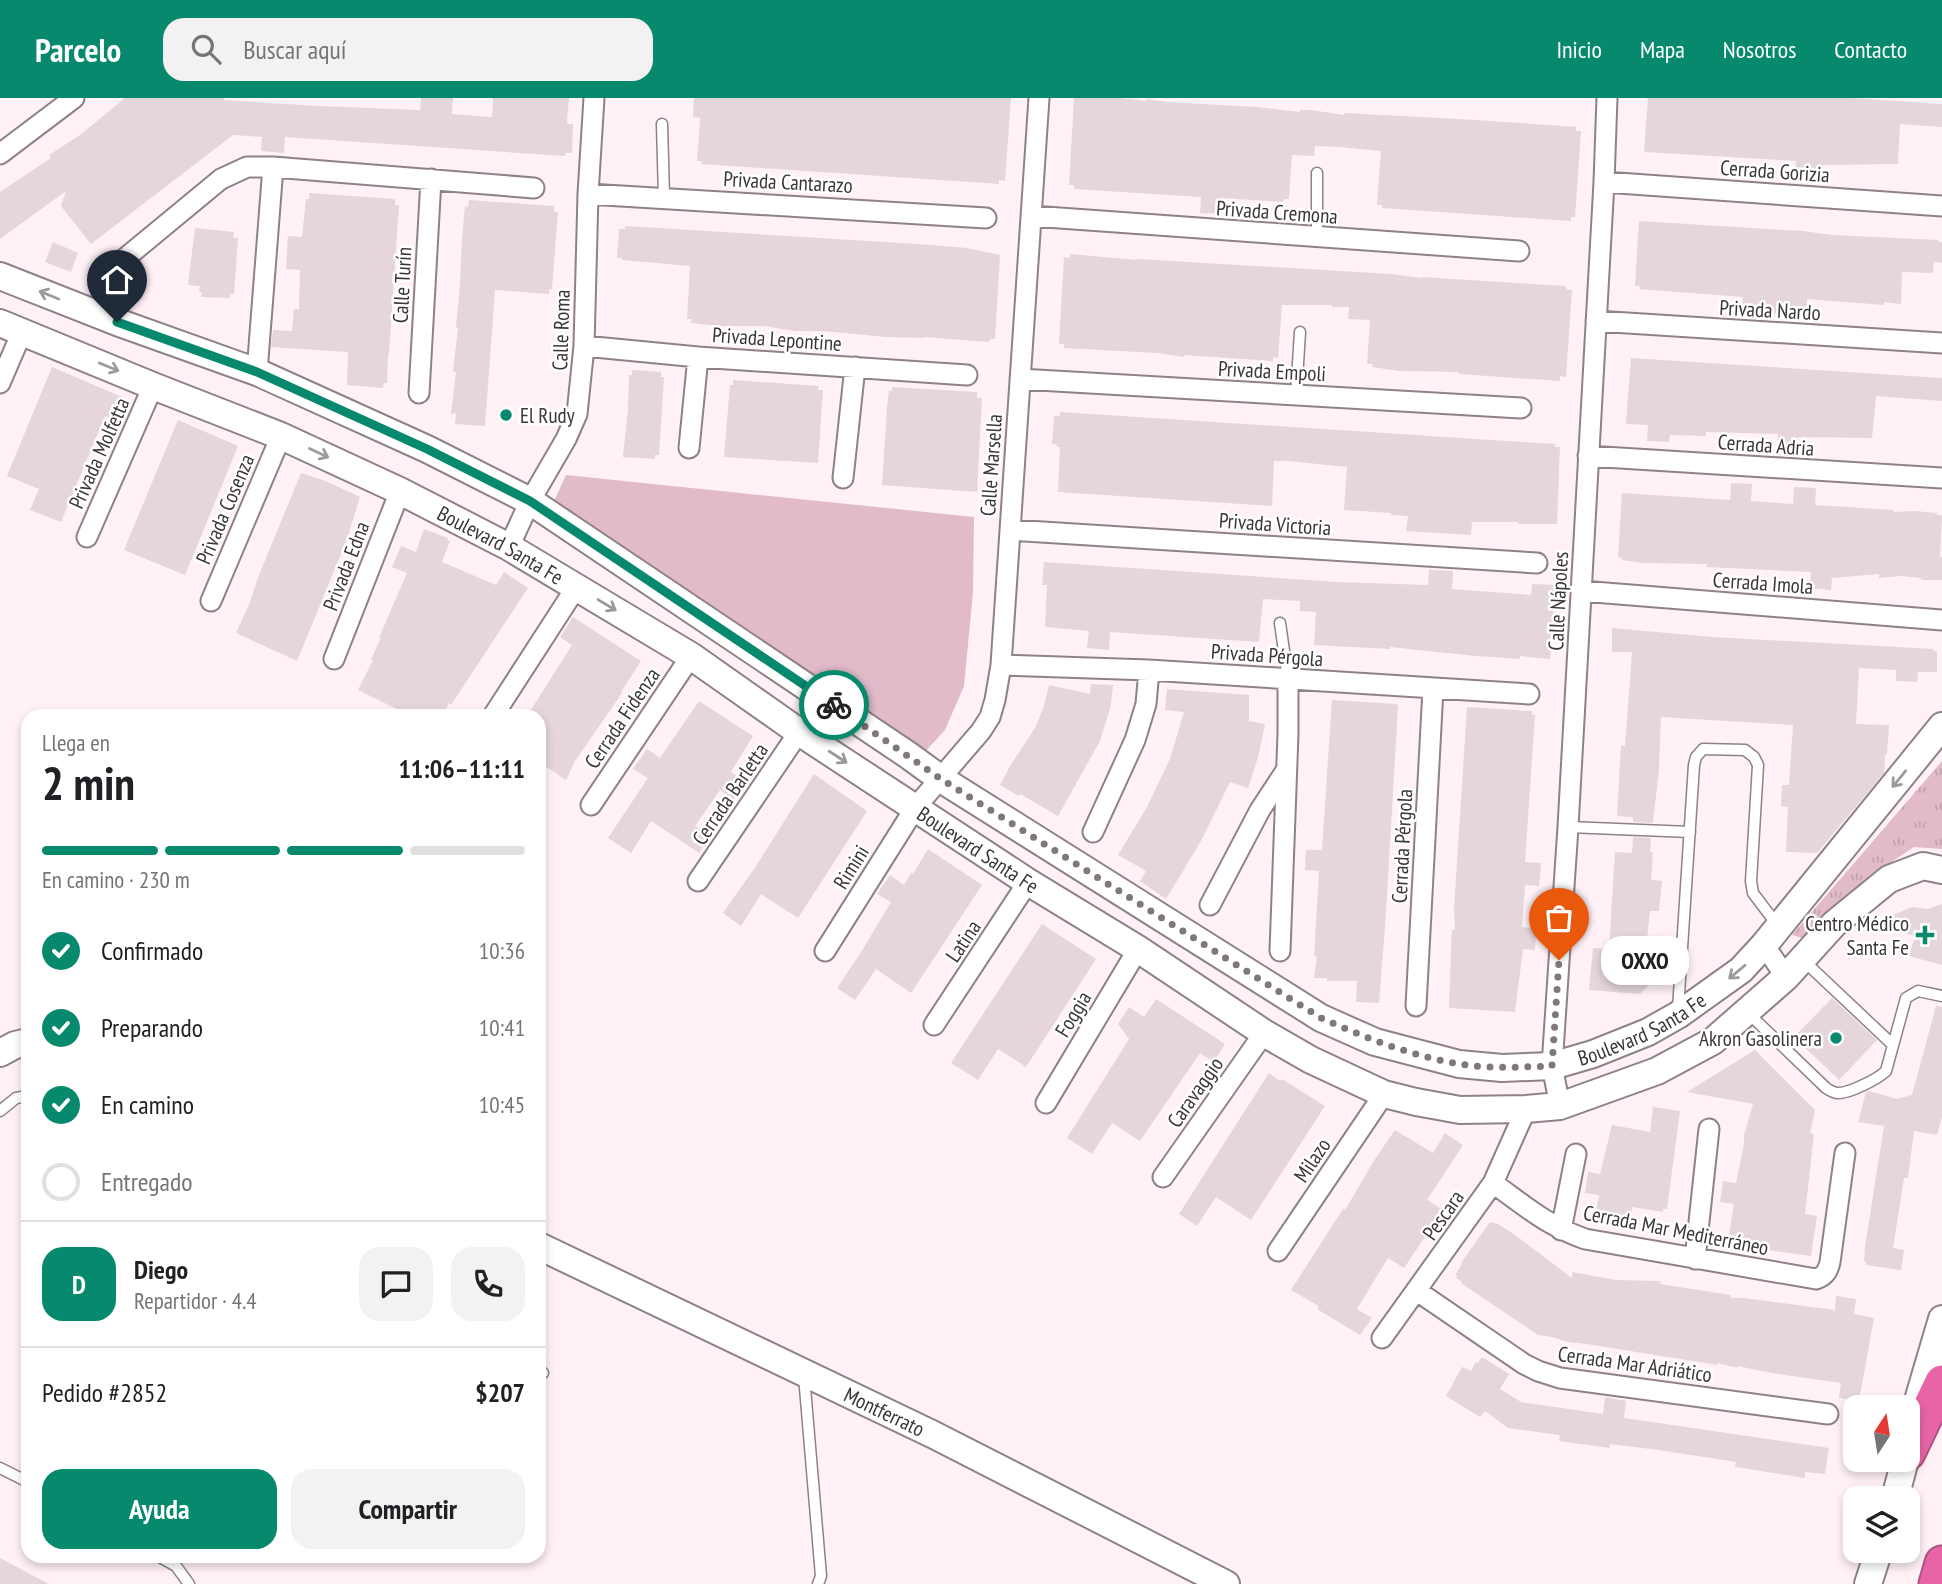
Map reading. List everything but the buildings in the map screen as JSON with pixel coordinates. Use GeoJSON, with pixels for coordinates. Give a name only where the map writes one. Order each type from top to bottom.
{"type":"FeatureCollection","features":[{"type":"Feature","properties":{"kind":"highway"},"geometry":{"type":"LineString","coordinates":[[1920,1427],[1942,1382]]}},
{"type":"Feature","properties":{"kind":"highway"},"geometry":{"type":"LineString","coordinates":[[1936,1584],[1942,1563]]}},
{"type":"Feature","properties":{"kind":"main road","name":"Boulevard Santa Fe"},"geometry":{"type":"LineString","coordinates":[[0,276],[117,322],[257,372],[427,449],[530,501],[941,779],[1321,1018],[1375,1042],[1460,1064],[1502,1068],[1552,1066],[1593,1054],[1648,1032],[1678,1015],[1741,970],[1942,726]]}},
{"type":"Feature","properties":{"kind":"main road","name":"Boulevard Santa Fe"},"geometry":{"type":"LineString","coordinates":[[11,327],[281,436],[400,491],[509,547],[691,656],[799,732],[1264,1033],[1311,1060],[1384,1094],[1460,1110],[1526,1109],[1560,1106],[1657,1071],[1713,1041],[1794,968],[1834,924],[1889,879],[1923,866],[1942,870]]}},
{"type":"Feature","properties":{"kind":"main road"},"geometry":{"type":"LineString","coordinates":[[0,1053],[21,1044]]}},
{"type":"Feature","properties":{"kind":"main road","name":"Montferrato"},"geometry":{"type":"LineString","coordinates":[[546,1249],[934,1435],[1226,1584]]}},
{"type":"Feature","properties":{"kind":"main road"},"geometry":{"type":"LineString","coordinates":[[1920,1395],[1942,1319]]}},
{"type":"Feature","properties":{"kind":"main road"},"geometry":{"type":"LineString","coordinates":[[1868,1584],[1875,1563]]}},
{"type":"Feature","properties":{"kind":"street"},"geometry":{"type":"LineString","coordinates":[[0,155],[74,98]]}},
{"type":"Feature","properties":{"kind":"street","name":"Calle Roma"},"geometry":{"type":"LineString","coordinates":[[509,547],[530,501],[566,439],[577,414],[584,346],[588,194],[594,98]]}},
{"type":"Feature","properties":{"kind":"street","name":"Calle Marsella"},"geometry":{"type":"LineString","coordinates":[[915,808],[981,732],[990,717],[995,700],[1001,665],[1039,98]]}},
{"type":"Feature","properties":{"kind":"street","name":"Calle Nápoles"},"geometry":{"type":"LineString","coordinates":[[1560,1106],[1552,1066],[1569,827],[1607,98]]}},
{"type":"Feature","properties":{"kind":"street"},"geometry":{"type":"LineString","coordinates":[[112,269],[221,179],[247,167],[534,188]]}},
{"type":"Feature","properties":{"kind":"street"},"geometry":{"type":"LineString","coordinates":[[257,372],[273,167]]}},
{"type":"Feature","properties":{"kind":"street","name":"Calle Turín"},"geometry":{"type":"LineString","coordinates":[[419,393],[431,179]]}},
{"type":"Feature","properties":{"kind":"street","name":"Cerrada Gorizia"},"geometry":{"type":"LineString","coordinates":[[1604,182],[1942,206]]}},
{"type":"Feature","properties":{"kind":"street","name":"Privada Cantarazo"},"geometry":{"type":"LineString","coordinates":[[588,194],[986,218]]}},
{"type":"Feature","properties":{"kind":"street","name":"Privada Cremona"},"geometry":{"type":"LineString","coordinates":[[1032,216],[1519,251]]}},
{"type":"Feature","properties":{"kind":"street","name":"Privada Nardo"},"geometry":{"type":"LineString","coordinates":[[1596,321],[1942,343]]}},
{"type":"Feature","properties":{"kind":"street"},"geometry":{"type":"LineString","coordinates":[[0,383],[11,327]]}},
{"type":"Feature","properties":{"kind":"street","name":"Privada Lepontine"},"geometry":{"type":"LineString","coordinates":[[584,346],[698,357],[967,375]]}},
{"type":"Feature","properties":{"kind":"street"},"geometry":{"type":"LineString","coordinates":[[689,448],[698,357]]}},
{"type":"Feature","properties":{"kind":"street"},"geometry":{"type":"LineString","coordinates":[[844,478],[855,367]]}},
{"type":"Feature","properties":{"kind":"street","name":"Privada Empoli"},"geometry":{"type":"LineString","coordinates":[[1020,379],[1521,408]]}},
{"type":"Feature","properties":{"kind":"street","name":"Privada Molfetta"},"geometry":{"type":"LineString","coordinates":[[87,537],[153,386]]}},
{"type":"Feature","properties":{"kind":"street","name":"Privada Cosenza"},"geometry":{"type":"LineString","coordinates":[[211,601],[281,436]]}},
{"type":"Feature","properties":{"kind":"street","name":"Cerrada Adria"},"geometry":{"type":"LineString","coordinates":[[1588,456],[1942,478]]}},
{"type":"Feature","properties":{"kind":"street","name":"Privada Edna"},"geometry":{"type":"LineString","coordinates":[[334,659],[400,491]]}},
{"type":"Feature","properties":{"kind":"street","name":"Privada Victoria"},"geometry":{"type":"LineString","coordinates":[[1010,530],[1537,563]]}},
{"type":"Feature","properties":{"kind":"street"},"geometry":{"type":"LineString","coordinates":[[498,709],[577,586]]}},
{"type":"Feature","properties":{"kind":"street","name":"Cerrada Imola"},"geometry":{"type":"LineString","coordinates":[[1581,591],[1942,620]]}},
{"type":"Feature","properties":{"kind":"street","name":"Cerrada Fidenza"},"geometry":{"type":"LineString","coordinates":[[591,805],[691,656]]}},
{"type":"Feature","properties":{"kind":"street","name":"Privada Pérgola"},"geometry":{"type":"LineString","coordinates":[[1001,665],[1149,670],[1529,694]]}},
{"type":"Feature","properties":{"kind":"street"},"geometry":{"type":"LineString","coordinates":[[1093,832],[1135,740],[1146,704],[1149,670]]}},
{"type":"Feature","properties":{"kind":"street"},"geometry":{"type":"LineString","coordinates":[[1279,951],[1288,679]]}},
{"type":"Feature","properties":{"kind":"street","name":"Cerrada Pérgola"},"geometry":{"type":"LineString","coordinates":[[1416,1006],[1433,689]]}},
{"type":"Feature","properties":{"kind":"street","name":"Cerrada Barletta"},"geometry":{"type":"LineString","coordinates":[[698,881],[799,732]]}},
{"type":"Feature","properties":{"kind":"street"},"geometry":{"type":"LineString","coordinates":[[1210,905],[1260,810],[1285,772]]}},
{"type":"Feature","properties":{"kind":"street","name":"Rimini"},"geometry":{"type":"LineString","coordinates":[[825,951],[915,808]]}},
{"type":"Feature","properties":{"kind":"street","name":"Latina"},"geometry":{"type":"LineString","coordinates":[[934,1025],[1028,882]]}},
{"type":"Feature","properties":{"kind":"street"},"geometry":{"type":"LineString","coordinates":[[1771,936],[1794,968]]}},
{"type":"Feature","properties":{"kind":"street","name":"Foggia"},"geometry":{"type":"LineString","coordinates":[[1046,1103],[1138,949]]}},
{"type":"Feature","properties":{"kind":"street","name":"Caravaggio"},"geometry":{"type":"LineString","coordinates":[[1163,1177],[1264,1033]]}},
{"type":"Feature","properties":{"kind":"street","name":"Milazo"},"geometry":{"type":"LineString","coordinates":[[1278,1251],[1384,1094]]}},
{"type":"Feature","properties":{"kind":"street","name":"Pescara"},"geometry":{"type":"LineString","coordinates":[[1382,1338],[1493,1183],[1526,1109]]}},
{"type":"Feature","properties":{"kind":"street"},"geometry":{"type":"LineString","coordinates":[[1695,1259],[1709,1129]]}},
{"type":"Feature","properties":{"kind":"street","name":"Cerrada Mar Mediterráneo"},"geometry":{"type":"LineString","coordinates":[[1493,1183],[1544,1221],[1585,1239],[1816,1279],[1828,1270],[1830,1262],[1845,1153]]}},
{"type":"Feature","properties":{"kind":"street"},"geometry":{"type":"LineString","coordinates":[[1561,1230],[1576,1154]]}},
{"type":"Feature","properties":{"kind":"street","name":"Cerrada Mar Adriático"},"geometry":{"type":"LineString","coordinates":[[1417,1291],[1524,1364],[1560,1378],[1828,1414]]}},
{"type":"Feature","properties":{"kind":"lane"},"geometry":{"type":"LineString","coordinates":[[662,124],[664,198]]}},
{"type":"Feature","properties":{"kind":"lane"},"geometry":{"type":"LineString","coordinates":[[1317,173],[1317,237]]}},
{"type":"Feature","properties":{"kind":"lane"},"geometry":{"type":"LineString","coordinates":[[1296,395],[1300,332]]}},
{"type":"Feature","properties":{"kind":"lane"},"geometry":{"type":"LineString","coordinates":[[1280,623],[1288,679]]}},
{"type":"Feature","properties":{"kind":"lane"},"geometry":{"type":"LineString","coordinates":[[1678,1015],[1694,765],[1696,757],[1703,749],[1745,750],[1754,757],[1758,765],[1751,881],[1753,893],[1771,936]]}},
{"type":"Feature","properties":{"kind":"lane"},"geometry":{"type":"LineString","coordinates":[[1569,827],[1690,832]]}},
{"type":"Feature","properties":{"kind":"lane"},"geometry":{"type":"LineString","coordinates":[[1794,968],[1893,1045]]}},
{"type":"Feature","properties":{"kind":"lane"},"geometry":{"type":"LineString","coordinates":[[1747,1012],[1826,1088],[1835,1093],[1845,1092],[1882,1075],[1888,1066],[1903,1004],[1911,993],[1918,991],[1942,996]]}},
{"type":"Feature","properties":{"kind":"lane"},"geometry":{"type":"LineString","coordinates":[[0,1111],[21,1097]]}},
{"type":"Feature","properties":{"kind":"lane"},"geometry":{"type":"LineString","coordinates":[[804,1373],[821,1576],[818,1584]]}},
{"type":"Feature","properties":{"kind":"lane"},"geometry":{"type":"LineString","coordinates":[[0,1468],[21,1478]]}},
{"type":"Feature","properties":{"kind":"lane"},"geometry":{"type":"LineString","coordinates":[[171,1563],[190,1584]]}},
{"type":"Feature","properties":{"kind":"green space"},"geometry":{"type":"Polygon","coordinates":[[[566,475],[974,517],[973,592],[964,686],[945,730],[924,753],[550,510],[566,475]]]}},
{"type":"Feature","properties":{"kind":"green space"},"geometry":{"type":"Polygon","coordinates":[[[1942,761],[1942,849],[1914,847],[1872,875],[1802,938],[1792,935],[1942,761]]]}},
{"type":"Feature","properties":{"kind":"way so far"},"geometry":{"type":"LineString","coordinates":[[834,705],[941,779],[1321,1018],[1375,1042],[1460,1064],[1502,1068],[1552,1066],[1559,960]]}},
{"type":"Feature","properties":{"kind":"place","name":"El Rudy"},"geometry":{"type":"Point","coordinates":[506,415]}},
{"type":"Feature","properties":{"kind":"place","name":"Centro Médico Santa Fe"},"geometry":{"type":"Point","coordinates":[1925,935]}},
{"type":"Feature","properties":{"kind":"place","name":"OXXO"},"geometry":{"type":"Point","coordinates":[1559,960]}},
{"type":"Feature","properties":{"kind":"place","name":"Akron Gasolinera"},"geometry":{"type":"Point","coordinates":[1836,1038]}},
{"type":"Feature","properties":{"kind":"route"},"geometry":{"type":"LineString","coordinates":[[117,322],[257,372],[427,449],[530,501],[834,705]]}}]}
